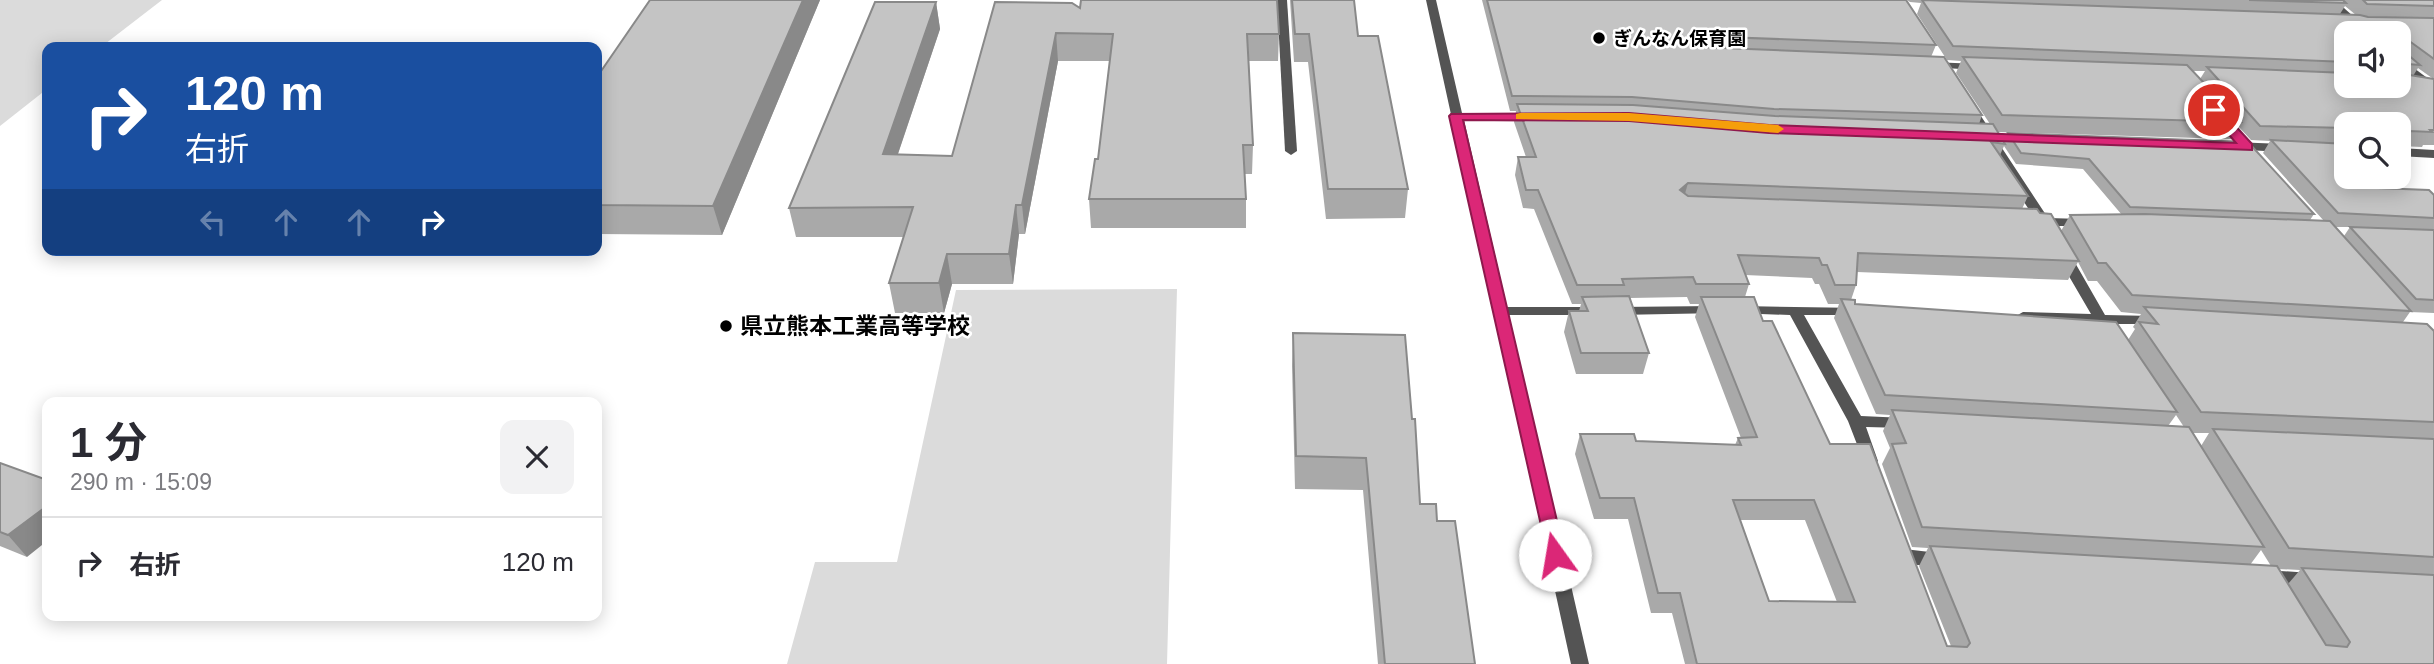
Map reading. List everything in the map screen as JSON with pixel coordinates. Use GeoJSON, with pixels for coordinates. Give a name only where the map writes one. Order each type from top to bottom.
{"type":"FeatureCollection","features":[{"type":"Feature","properties":{"kind":"street"},"geometry":{"type":"LineString","coordinates":[[1282,0],[1291,151]]}},
{"type":"Feature","properties":{"kind":"street"},"geometry":{"type":"LineString","coordinates":[[1431,0],[1580,664]]}},
{"type":"Feature","properties":{"kind":"street"},"geometry":{"type":"LineString","coordinates":[[2329,0],[2353,21]]}},
{"type":"Feature","properties":{"kind":"street"},"geometry":{"type":"LineString","coordinates":[[1934,54],[1948,76]]}},
{"type":"Feature","properties":{"kind":"street"},"geometry":{"type":"LineString","coordinates":[[1914,64],[1995,67]]}},
{"type":"Feature","properties":{"kind":"street"},"geometry":{"type":"LineString","coordinates":[[2411,70],[2433,87]]}},
{"type":"Feature","properties":{"kind":"street"},"geometry":{"type":"LineString","coordinates":[[2411,85],[2433,87]]}},
{"type":"Feature","properties":{"kind":"street"},"geometry":{"type":"LineString","coordinates":[[1962,96],[2052,234],[2115,341]]}},
{"type":"Feature","properties":{"kind":"street"},"geometry":{"type":"LineString","coordinates":[[1456,116],[1549,117]]}},
{"type":"Feature","properties":{"kind":"street"},"geometry":{"type":"LineString","coordinates":[[2238,136],[2251,152]]}},
{"type":"Feature","properties":{"kind":"street"},"geometry":{"type":"LineString","coordinates":[[2220,146],[2251,152],[2297,149]]}},
{"type":"Feature","properties":{"kind":"street"},"geometry":{"type":"LineString","coordinates":[[2411,152],[2434,153]]}},
{"type":"Feature","properties":{"kind":"street"},"geometry":{"type":"LineString","coordinates":[[2017,221],[2052,234],[2101,224]]}},
{"type":"Feature","properties":{"kind":"street"},"geometry":{"type":"LineString","coordinates":[[1794,310],[1856,421],[1873,470]]}},
{"type":"Feature","properties":{"kind":"street"},"geometry":{"type":"LineString","coordinates":[[1499,311],[1877,312]]}},
{"type":"Feature","properties":{"kind":"street"},"geometry":{"type":"LineString","coordinates":[[2003,316],[2169,322]]}},
{"type":"Feature","properties":{"kind":"street"},"geometry":{"type":"LineString","coordinates":[[1856,421],[1924,425]]}},
{"type":"Feature","properties":{"kind":"street"},"geometry":{"type":"LineString","coordinates":[[1904,556],[1959,560]]}},
{"type":"Feature","properties":{"kind":"street"},"geometry":{"type":"LineString","coordinates":[[2279,599],[2258,573],[2330,581]]}},
{"type":"Feature","properties":{"kind":"shaded area"},"geometry":{"type":"Polygon","coordinates":[[[0,0],[162,0],[107,42],[42,42],[42,93],[0,126],[0,0]]]}},
{"type":"Feature","properties":{"kind":"shaded area"},"geometry":{"type":"Polygon","coordinates":[[[1177,289],[1167,664],[787,664],[815,562],[897,562],[956,290],[1177,289]]]}},
{"type":"Feature","properties":{"kind":"building"},"geometry":{"type":"Polygon","coordinates":[[[650,0],[803,0],[713,206],[602,205],[602,70],[650,0]]]}},
{"type":"Feature","properties":{"kind":"building"},"geometry":{"type":"Polygon","coordinates":[[[1081,0],[1277,0],[1279,34],[1247,34],[1253,145],[1243,145],[1246,199],[1089,199],[1095,159],[1098,159],[1113,34],[1056,33],[1022,205],[1016,205],[1009,254],[947,254],[939,283],[889,283],[913,207],[789,208],[875,2],[936,2],[883,154],[952,156],[995,2],[1072,3],[1080,8],[1081,0]]]}},
{"type":"Feature","properties":{"kind":"building"},"geometry":{"type":"Polygon","coordinates":[[[1292,0],[1354,0],[1358,36],[1378,36],[1408,189],[1328,189],[1309,34],[1295,34],[1292,0]]]}},
{"type":"Feature","properties":{"kind":"building"},"geometry":{"type":"Polygon","coordinates":[[[1487,0],[1906,0],[1936,45],[1697,36],[1689,43],[1697,47],[1944,57],[1982,115],[1774,109],[1632,97],[1512,96],[1487,0]]]}},
{"type":"Feature","properties":{"kind":"building"},"geometry":{"type":"Polygon","coordinates":[[[1922,0],[2434,18],[2434,59],[2411,42],[2411,21],[2334,21],[2334,61],[1953,46],[1922,0]]]}},
{"type":"Feature","properties":{"kind":"building"},"geometry":{"type":"Polygon","coordinates":[[[2249,0],[2343,0],[2346,3],[2249,0]]]}},
{"type":"Feature","properties":{"kind":"building"},"geometry":{"type":"Polygon","coordinates":[[[2363,0],[2434,0],[2434,6],[2367,4],[2363,0]]]}},
{"type":"Feature","properties":{"kind":"building"},"geometry":{"type":"Polygon","coordinates":[[[1963,57],[2187,65],[2241,122],[2002,115],[1963,57]]]}},
{"type":"Feature","properties":{"kind":"building"},"geometry":{"type":"Polygon","coordinates":[[[2411,57],[2420,65],[2411,64],[2411,57]]]}},
{"type":"Feature","properties":{"kind":"building"},"geometry":{"type":"Polygon","coordinates":[[[2207,67],[2334,72],[2334,98],[2411,98],[2411,75],[2434,79],[2434,130],[2411,131],[2411,112],[2334,112],[2334,128],[2260,126],[2207,67]]]}},
{"type":"Feature","properties":{"kind":"building"},"geometry":{"type":"Polygon","coordinates":[[[1517,104],[1633,105],[1775,116],[1993,124],[2005,144],[1991,142],[2028,196],[1688,183],[1680,190],[1688,196],[2037,209],[2040,213],[2051,214],[2079,261],[1858,253],[1856,285],[1835,285],[1827,265],[1822,265],[1819,258],[1738,255],[1749,284],[1696,284],[1693,277],[1622,279],[1624,285],[1577,285],[1538,190],[1526,190],[1518,157],[1536,157],[1517,104]]]}},
{"type":"Feature","properties":{"kind":"building"},"geometry":{"type":"Polygon","coordinates":[[[2008,133],[2248,142],[2314,214],[2130,207],[2089,159],[2021,153],[2008,133]]]}},
{"type":"Feature","properties":{"kind":"building"},"geometry":{"type":"Polygon","coordinates":[[[2271,140],[2334,143],[2334,189],[2429,190],[2434,195],[2434,218],[2338,213],[2271,140]]]}},
{"type":"Feature","properties":{"kind":"building"},"geometry":{"type":"Polygon","coordinates":[[[2145,214],[2330,221],[2411,311],[2132,295],[2106,263],[2098,263],[2070,215],[2145,214]]]}},
{"type":"Feature","properties":{"kind":"building"},"geometry":{"type":"Polygon","coordinates":[[[2350,227],[2434,230],[2434,300],[2416,299],[2350,227]]]}},
{"type":"Feature","properties":{"kind":"building"},"geometry":{"type":"Polygon","coordinates":[[[1629,296],[1649,353],[1581,353],[1569,311],[1588,311],[1582,297],[1629,296]]]}},
{"type":"Feature","properties":{"kind":"building"},"geometry":{"type":"Polygon","coordinates":[[[1701,297],[1754,297],[1763,321],[1772,321],[1830,444],[1870,444],[1947,646],[1967,647],[1970,643],[1930,546],[2277,566],[2326,645],[2347,647],[2350,642],[2302,568],[2434,575],[2434,664],[1697,664],[1680,593],[1658,593],[1634,498],[1600,498],[1580,434],[1634,434],[1636,441],[1741,445],[1738,438],[1757,437],[1701,297]],[[1733,500],[1769,601],[1855,602],[1814,500],[1733,500]]]}},
{"type":"Feature","properties":{"kind":"building"},"geometry":{"type":"Polygon","coordinates":[[[1841,299],[1855,300],[1855,304],[2116,322],[2177,412],[1885,395],[1841,299]]]}},
{"type":"Feature","properties":{"kind":"building"},"geometry":{"type":"Polygon","coordinates":[[[2144,307],[2427,324],[2434,331],[2434,422],[2201,412],[2139,322],[2158,324],[2144,307]]]}},
{"type":"Feature","properties":{"kind":"building"},"geometry":{"type":"Polygon","coordinates":[[[1293,333],[1405,335],[1412,419],[1415,419],[1420,504],[1436,504],[1437,521],[1455,521],[1475,664],[1385,664],[1366,458],[1296,456],[1293,333]]]}},
{"type":"Feature","properties":{"kind":"building"},"geometry":{"type":"Polygon","coordinates":[[[1892,410],[2189,427],[2264,547],[1922,527],[1892,444],[1906,443],[1892,410]]]}},
{"type":"Feature","properties":{"kind":"building"},"geometry":{"type":"Polygon","coordinates":[[[2213,429],[2434,439],[2434,557],[2289,548],[2213,429]]]}},
{"type":"Feature","properties":{"kind":"building"},"geometry":{"type":"Polygon","coordinates":[[[0,463],[42,478],[42,510],[8,535],[0,532],[0,463]]]}},
{"type":"Feature","properties":{"kind":"slow traffic"},"geometry":{"type":"LineString","coordinates":[[1520,117],[1629,117],[1778,129]]}},
{"type":"Feature","properties":{"kind":"place","name":"ぎんなん保育園"},"geometry":{"type":"Point","coordinates":[1599,38]}},
{"type":"Feature","properties":{"kind":"place","name":"県立熊本工業高等学校"},"geometry":{"type":"Point","coordinates":[726,326]}},
{"type":"Feature","properties":{"kind":"route"},"geometry":{"type":"LineString","coordinates":[[1555,555],[1456,116],[1629,117],[1769,129],[2247,147],[2214,110]]}}]}
